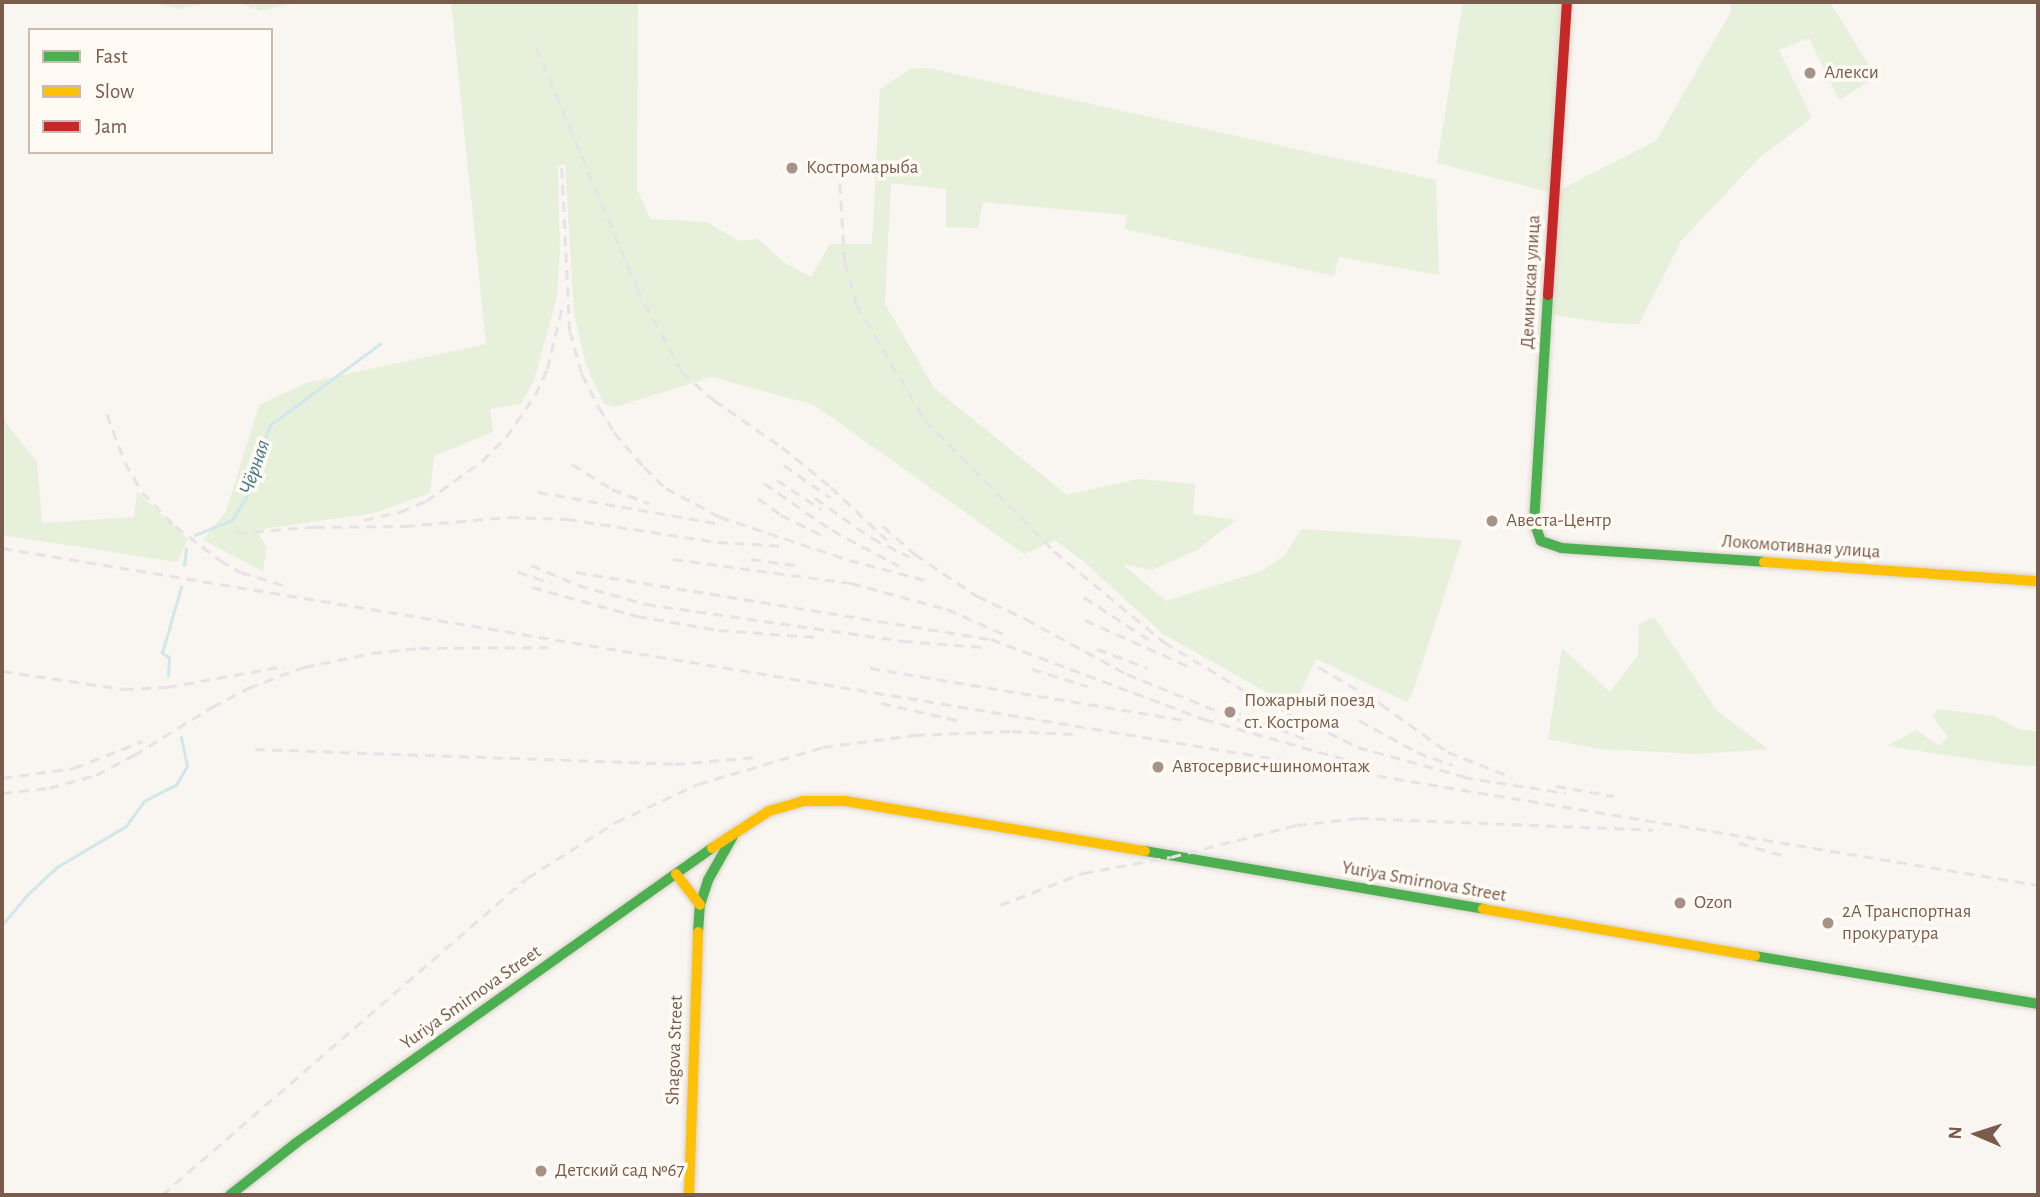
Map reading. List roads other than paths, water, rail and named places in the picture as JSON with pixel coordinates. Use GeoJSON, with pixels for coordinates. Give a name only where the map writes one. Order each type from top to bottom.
{"type":"FeatureCollection","features":[{"type":"Feature","properties":{"kind":"main road","name":"Деминская улица"},"geometry":{"type":"LineString","coordinates":[[1561,548],[1541,541],[1534,522],[1567,2]]}},
{"type":"Feature","properties":{"kind":"main road","name":"Локомотивная улица"},"geometry":{"type":"LineString","coordinates":[[1561,548],[2038,581]]}},
{"type":"Feature","properties":{"kind":"main road","name":"Yuriya Smirnova Street"},"geometry":{"type":"LineString","coordinates":[[230,1195],[296,1143],[735,832],[769,811],[788,804],[845,800],[2038,1004]]}},
{"type":"Feature","properties":{"kind":"main road","name":"Shagova Street"},"geometry":{"type":"LineString","coordinates":[[689,1195],[694,1001],[701,905],[708,880],[735,832]]}},
{"type":"Feature","properties":{"kind":"main road"},"geometry":{"type":"LineString","coordinates":[[676,874],[701,905]]}},
{"type":"Feature","properties":{"kind":"waterway","name":"Чёрная"},"geometry":{"type":"LineString","coordinates":[[195,535],[232,520],[250,491],[256,460],[270,425],[380,344]]}},
{"type":"Feature","properties":{"kind":"waterway","name":"Чёрная"},"geometry":{"type":"LineString","coordinates":[[184,565],[186,549]]}},
{"type":"Feature","properties":{"kind":"waterway","name":"Чёрная"},"geometry":{"type":"LineString","coordinates":[[168,676],[169,658],[162,653],[181,587]]}},
{"type":"Feature","properties":{"kind":"waterway","name":"Чёрная"},"geometry":{"type":"LineString","coordinates":[[2,925],[28,894],[57,867],[126,826],[144,801],[176,785],[187,766],[181,738]]}},
{"type":"Feature","properties":{"kind":"railway"},"geometry":{"type":"LineString","coordinates":[[536,46],[637,288],[682,372],[714,400],[782,447],[831,487],[887,540]]}},
{"type":"Feature","properties":{"kind":"railway"},"geometry":{"type":"LineString","coordinates":[[839,167],[845,262],[857,305],[925,420],[1054,551],[1164,642],[1252,695],[1358,747],[1470,778]]}},
{"type":"Feature","properties":{"kind":"railway"},"geometry":{"type":"LineString","coordinates":[[562,168],[570,331],[582,374],[599,407],[614,432],[644,467],[666,488],[720,517],[849,560],[929,581]]}},
{"type":"Feature","properties":{"kind":"railway"},"geometry":{"type":"LineString","coordinates":[[364,520],[400,512],[426,501],[482,461],[506,437],[535,395],[547,369],[562,307]]}},
{"type":"Feature","properties":{"kind":"railway"},"geometry":{"type":"LineString","coordinates":[[107,414],[125,462],[142,492],[175,526],[220,560],[241,572],[290,587]]}},
{"type":"Feature","properties":{"kind":"railway"},"geometry":{"type":"LineString","coordinates":[[572,464],[612,489],[649,503]]}},
{"type":"Feature","properties":{"kind":"railway"},"geometry":{"type":"LineString","coordinates":[[784,465],[831,498]]}},
{"type":"Feature","properties":{"kind":"railway"},"geometry":{"type":"LineString","coordinates":[[777,480],[821,509]]}},
{"type":"Feature","properties":{"kind":"railway"},"geometry":{"type":"LineString","coordinates":[[764,483],[832,530],[899,566]]}},
{"type":"Feature","properties":{"kind":"railway"},"geometry":{"type":"LineString","coordinates":[[538,492],[722,524]]}},
{"type":"Feature","properties":{"kind":"railway"},"geometry":{"type":"LineString","coordinates":[[758,498],[781,515],[826,537]]}},
{"type":"Feature","properties":{"kind":"railway"},"geometry":{"type":"LineString","coordinates":[[815,498],[872,538],[910,557]]}},
{"type":"Feature","properties":{"kind":"railway"},"geometry":{"type":"LineString","coordinates":[[315,527],[405,526],[509,517],[567,519],[718,542],[784,546]]}},
{"type":"Feature","properties":{"kind":"railway"},"geometry":{"type":"LineString","coordinates":[[237,533],[322,526]]}},
{"type":"Feature","properties":{"kind":"railway"},"geometry":{"type":"LineString","coordinates":[[883,526],[915,554],[977,596],[1026,619],[1127,674],[1240,720]]}},
{"type":"Feature","properties":{"kind":"railway"},"geometry":{"type":"LineString","coordinates":[[2,548],[2038,885]]}},
{"type":"Feature","properties":{"kind":"railway"},"geometry":{"type":"LineString","coordinates":[[673,559],[851,583],[947,609],[1008,636]]}},
{"type":"Feature","properties":{"kind":"railway"},"geometry":{"type":"LineString","coordinates":[[751,559],[795,565]]}},
{"type":"Feature","properties":{"kind":"railway"},"geometry":{"type":"LineString","coordinates":[[531,565],[578,585],[646,604],[903,641],[983,647]]}},
{"type":"Feature","properties":{"kind":"railway"},"geometry":{"type":"LineString","coordinates":[[518,572],[551,583]]}},
{"type":"Feature","properties":{"kind":"railway"},"geometry":{"type":"LineString","coordinates":[[576,572],[991,639],[1204,719],[1358,763]]}},
{"type":"Feature","properties":{"kind":"railway"},"geometry":{"type":"LineString","coordinates":[[532,587],[637,616],[719,630],[817,637]]}},
{"type":"Feature","properties":{"kind":"railway"},"geometry":{"type":"LineString","coordinates":[[1084,597],[1148,639]]}},
{"type":"Feature","properties":{"kind":"railway"},"geometry":{"type":"LineString","coordinates":[[1085,620],[1188,666]]}},
{"type":"Feature","properties":{"kind":"railway"},"geometry":{"type":"LineString","coordinates":[[2,793],[49,788],[96,775],[248,688],[304,667],[372,653],[420,648],[548,647]]}},
{"type":"Feature","properties":{"kind":"railway"},"geometry":{"type":"LineString","coordinates":[[1097,649],[1148,668]]}},
{"type":"Feature","properties":{"kind":"railway"},"geometry":{"type":"LineString","coordinates":[[2,671],[124,689],[167,687],[285,666]]}},
{"type":"Feature","properties":{"kind":"railway"},"geometry":{"type":"LineString","coordinates":[[1319,667],[1381,704],[1448,752],[1512,777]]}},
{"type":"Feature","properties":{"kind":"railway"},"geometry":{"type":"LineString","coordinates":[[870,668],[1184,720]]}},
{"type":"Feature","properties":{"kind":"railway"},"geometry":{"type":"LineString","coordinates":[[1032,669],[1087,686]]}},
{"type":"Feature","properties":{"kind":"railway"},"geometry":{"type":"LineString","coordinates":[[881,703],[961,721]]}},
{"type":"Feature","properties":{"kind":"railway"},"geometry":{"type":"LineString","coordinates":[[1232,710],[1310,741]]}},
{"type":"Feature","properties":{"kind":"railway"},"geometry":{"type":"LineString","coordinates":[[1359,720],[1417,752],[1453,765]]}},
{"type":"Feature","properties":{"kind":"railway"},"geometry":{"type":"LineString","coordinates":[[162,1195],[527,878],[616,822],[698,784],[823,747],[915,735],[1012,731],[1073,734]]}},
{"type":"Feature","properties":{"kind":"railway"},"geometry":{"type":"LineString","coordinates":[[2,778],[74,768],[143,741]]}},
{"type":"Feature","properties":{"kind":"railway"},"geometry":{"type":"LineString","coordinates":[[255,749],[675,764],[757,757]]}},
{"type":"Feature","properties":{"kind":"railway"},"geometry":{"type":"LineString","coordinates":[[1463,777],[1566,793]]}},
{"type":"Feature","properties":{"kind":"railway"},"geometry":{"type":"LineString","coordinates":[[1556,786],[1614,796]]}},
{"type":"Feature","properties":{"kind":"railway"},"geometry":{"type":"LineString","coordinates":[[1000,905],[1083,873],[1171,857],[1297,825],[1359,818],[1653,830]]}},
{"type":"Feature","properties":{"kind":"railway"},"geometry":{"type":"LineString","coordinates":[[1739,843],[1782,855]]}},
{"type":"Feature","properties":{"kind":"place","name":"Алекси"},"geometry":{"type":"Point","coordinates":[1810,73]}},
{"type":"Feature","properties":{"kind":"place","name":"Костромарыба"},"geometry":{"type":"Point","coordinates":[792,168]}},
{"type":"Feature","properties":{"kind":"place","name":"Авеста-Центр"},"geometry":{"type":"Point","coordinates":[1492,521]}},
{"type":"Feature","properties":{"kind":"place","name":"Пожарный поезд ст. Кострома"},"geometry":{"type":"Point","coordinates":[1230,712]}},
{"type":"Feature","properties":{"kind":"place","name":"Автосервис+шиномонтаж"},"geometry":{"type":"Point","coordinates":[1158,767]}},
{"type":"Feature","properties":{"kind":"place","name":"Ozon"},"geometry":{"type":"Point","coordinates":[1680,903]}},
{"type":"Feature","properties":{"kind":"place","name":"2А Транспортная прокуратура"},"geometry":{"type":"Point","coordinates":[1828,923]}},
{"type":"Feature","properties":{"kind":"place","name":"Детский сад №67"},"geometry":{"type":"Point","coordinates":[541,1171]}}]}
